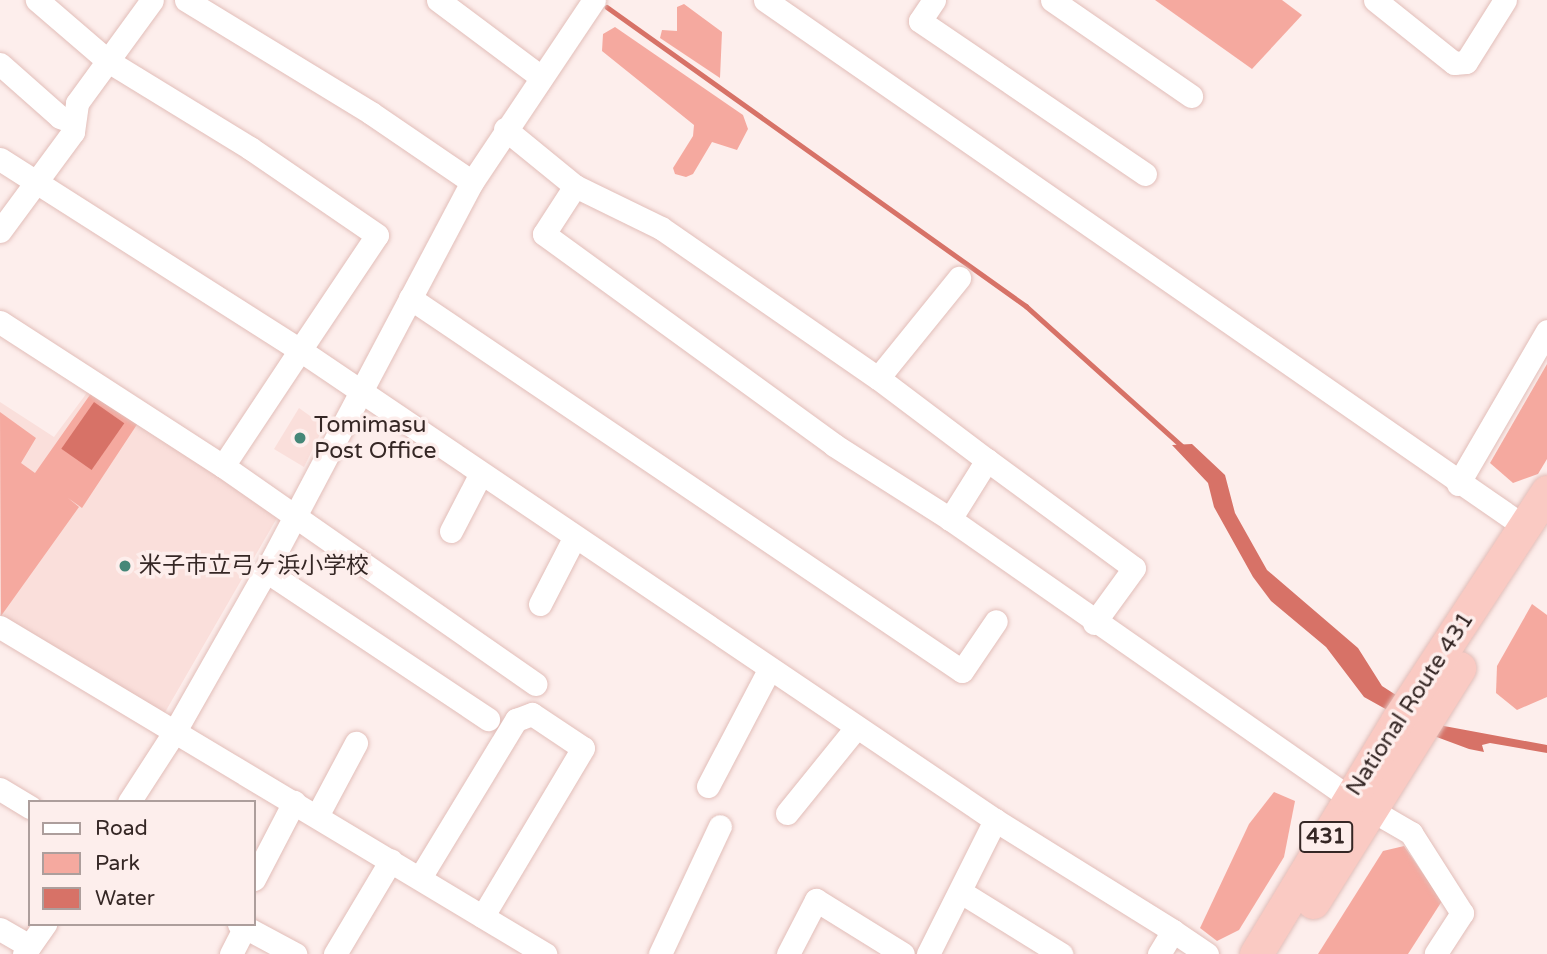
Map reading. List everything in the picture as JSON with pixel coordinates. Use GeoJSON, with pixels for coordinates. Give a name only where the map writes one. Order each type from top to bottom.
{"type":"FeatureCollection","features":[{"type":"Feature","properties":{"kind":"highway","name":"National Route 431"},"geometry":{"type":"LineString","coordinates":[[1256,954],[1360,804],[1536,527],[1547,492]]}},
{"type":"Feature","properties":{"kind":"highway","name":"National Route 431"},"geometry":{"type":"LineString","coordinates":[[1280,954],[1360,804]]}},
{"type":"Feature","properties":{"kind":"street"},"geometry":{"type":"LineString","coordinates":[[37,0],[108,61],[261,155],[377,235],[223,466]]}},
{"type":"Feature","properties":{"kind":"street"},"geometry":{"type":"LineString","coordinates":[[0,231],[73,132],[77,103],[152,0]]}},
{"type":"Feature","properties":{"kind":"street"},"geometry":{"type":"LineString","coordinates":[[186,0],[370,113],[472,183]]}},
{"type":"Feature","properties":{"kind":"street"},"geometry":{"type":"LineString","coordinates":[[438,0],[541,77]]}},
{"type":"Feature","properties":{"kind":"street"},"geometry":{"type":"LineString","coordinates":[[130,800],[175,731],[266,571],[472,183],[505,129],[594,0]]}},
{"type":"Feature","properties":{"kind":"street"},"geometry":{"type":"LineString","coordinates":[[765,0],[1458,484],[1536,527]]}},
{"type":"Feature","properties":{"kind":"street"},"geometry":{"type":"LineString","coordinates":[[934,0],[920,21],[1145,174]]}},
{"type":"Feature","properties":{"kind":"street"},"geometry":{"type":"LineString","coordinates":[[1052,0],[1191,96]]}},
{"type":"Feature","properties":{"kind":"street"},"geometry":{"type":"LineString","coordinates":[[1375,0],[1454,63],[1466,62],[1504,0]]}},
{"type":"Feature","properties":{"kind":"street"},"geometry":{"type":"LineString","coordinates":[[0,64],[60,117],[73,122]]}},
{"type":"Feature","properties":{"kind":"street"},"geometry":{"type":"LineString","coordinates":[[505,129],[575,186],[661,228],[878,378],[1134,568],[1094,623]]}},
{"type":"Feature","properties":{"kind":"street"},"geometry":{"type":"LineString","coordinates":[[0,159],[300,350],[359,393],[856,729],[1207,954]]}},
{"type":"Feature","properties":{"kind":"street"},"geometry":{"type":"LineString","coordinates":[[575,186],[544,234],[834,444],[950,519],[1094,623],[1360,804],[1411,833],[1462,913],[1436,953]]}},
{"type":"Feature","properties":{"kind":"street"},"geometry":{"type":"LineString","coordinates":[[878,378],[959,278]]}},
{"type":"Feature","properties":{"kind":"street"},"geometry":{"type":"LineString","coordinates":[[410,298],[962,671],[996,621]]}},
{"type":"Feature","properties":{"kind":"street"},"geometry":{"type":"LineString","coordinates":[[0,323],[223,466],[536,684]]}},
{"type":"Feature","properties":{"kind":"street"},"geometry":{"type":"LineString","coordinates":[[1458,484],[1547,331]]}},
{"type":"Feature","properties":{"kind":"street"},"geometry":{"type":"LineString","coordinates":[[950,519],[987,460]]}},
{"type":"Feature","properties":{"kind":"street"},"geometry":{"type":"LineString","coordinates":[[451,531],[480,475]]}},
{"type":"Feature","properties":{"kind":"street"},"geometry":{"type":"LineString","coordinates":[[540,604],[574,538]]}},
{"type":"Feature","properties":{"kind":"street"},"geometry":{"type":"LineString","coordinates":[[266,571],[488,719]]}},
{"type":"Feature","properties":{"kind":"street"},"geometry":{"type":"LineString","coordinates":[[0,627],[421,876],[542,953]]}},
{"type":"Feature","properties":{"kind":"street"},"geometry":{"type":"LineString","coordinates":[[708,786],[769,670]]}},
{"type":"Feature","properties":{"kind":"street"},"geometry":{"type":"LineString","coordinates":[[421,876],[516,720],[533,714],[583,748],[484,915]]}},
{"type":"Feature","properties":{"kind":"street"},"geometry":{"type":"LineString","coordinates":[[787,813],[856,729]]}},
{"type":"Feature","properties":{"kind":"street"},"geometry":{"type":"LineString","coordinates":[[317,816],[356,743]]}},
{"type":"Feature","properties":{"kind":"street"},"geometry":{"type":"LineString","coordinates":[[0,789],[28,806]]}},
{"type":"Feature","properties":{"kind":"street"},"geometry":{"type":"LineString","coordinates":[[256,875],[294,802]]}},
{"type":"Feature","properties":{"kind":"street"},"geometry":{"type":"LineString","coordinates":[[928,954],[995,820]]}},
{"type":"Feature","properties":{"kind":"street"},"geometry":{"type":"LineString","coordinates":[[660,954],[720,826]]}},
{"type":"Feature","properties":{"kind":"street"},"geometry":{"type":"LineString","coordinates":[[335,954],[391,860]]}},
{"type":"Feature","properties":{"kind":"street"},"geometry":{"type":"LineString","coordinates":[[961,892],[1061,954]]}},
{"type":"Feature","properties":{"kind":"street"},"geometry":{"type":"LineString","coordinates":[[788,954],[816,900],[880,948],[902,954]]}},
{"type":"Feature","properties":{"kind":"street"},"geometry":{"type":"LineString","coordinates":[[0,929],[27,950],[44,926]]}},
{"type":"Feature","properties":{"kind":"street"},"geometry":{"type":"LineString","coordinates":[[231,954],[242,926],[295,954]]}},
{"type":"Feature","properties":{"kind":"street"},"geometry":{"type":"LineString","coordinates":[[1159,954],[1173,932]]}},
{"type":"Feature","properties":{"kind":"shaded area","name":"米子市立弓ヶ浜小学校"},"geometry":{"type":"Polygon","coordinates":[[[92,386],[281,511],[164,714],[0,620],[0,402],[54,437],[92,386]]]}},
{"type":"Feature","properties":{"kind":"shaded area"},"geometry":{"type":"Polygon","coordinates":[[[299,408],[324,426],[304,467],[274,449],[299,408]]]}},
{"type":"Feature","properties":{"kind":"green space"},"geometry":{"type":"Polygon","coordinates":[[[1155,0],[1282,0],[1302,15],[1252,69],[1155,0]]]}},
{"type":"Feature","properties":{"kind":"green space"},"geometry":{"type":"Polygon","coordinates":[[[684,4],[722,32],[720,78],[660,38],[662,30],[677,31],[677,7],[684,4]]]}},
{"type":"Feature","properties":{"kind":"green space"},"geometry":{"type":"Polygon","coordinates":[[[615,27],[743,115],[748,129],[737,150],[712,142],[693,174],[686,177],[675,174],[673,168],[693,136],[694,125],[602,51],[603,34],[615,27]]]}},
{"type":"Feature","properties":{"kind":"green space"},"geometry":{"type":"Polygon","coordinates":[[[1547,364],[1547,459],[1538,474],[1513,483],[1490,463],[1547,364]]]}},
{"type":"Feature","properties":{"kind":"green space"},"geometry":{"type":"Polygon","coordinates":[[[92,392],[138,423],[82,508],[68,498],[79,507],[1,616],[0,412],[36,438],[21,463],[35,473],[92,392]]]}},
{"type":"Feature","properties":{"kind":"green space"},"geometry":{"type":"Polygon","coordinates":[[[1532,604],[1547,615],[1547,697],[1517,710],[1496,693],[1497,666],[1532,604]]]}},
{"type":"Feature","properties":{"kind":"green space"},"geometry":{"type":"Polygon","coordinates":[[[1274,792],[1295,801],[1284,857],[1239,930],[1217,941],[1200,928],[1249,824],[1274,792]]]}},
{"type":"Feature","properties":{"kind":"green space"},"geometry":{"type":"Polygon","coordinates":[[[1404,846],[1442,901],[1408,954],[1318,954],[1383,851],[1404,846]]]}},
{"type":"Feature","properties":{"kind":"water"},"geometry":{"type":"Polygon","coordinates":[[[94,402],[124,423],[92,470],[61,449],[94,402]]]}},
{"type":"Feature","properties":{"kind":"water"},"geometry":{"type":"Polygon","coordinates":[[[1192,444],[1225,475],[1235,513],[1267,570],[1358,648],[1382,686],[1444,726],[1547,745],[1547,753],[1490,743],[1482,745],[1484,752],[1469,749],[1434,736],[1364,697],[1326,647],[1271,601],[1253,577],[1214,507],[1208,483],[1172,445],[1192,444]]]}},
{"type":"Feature","properties":{"kind":"waterway"},"geometry":{"type":"LineString","coordinates":[[607,7],[1026,306],[1184,448]]}},
{"type":"Feature","properties":{"kind":"place","name":"Tomimasu Post Office"},"geometry":{"type":"Point","coordinates":[300,438]}},
{"type":"Feature","properties":{"kind":"place","name":"米子市立弓ヶ浜小学校"},"geometry":{"type":"Point","coordinates":[125,566]}}]}
